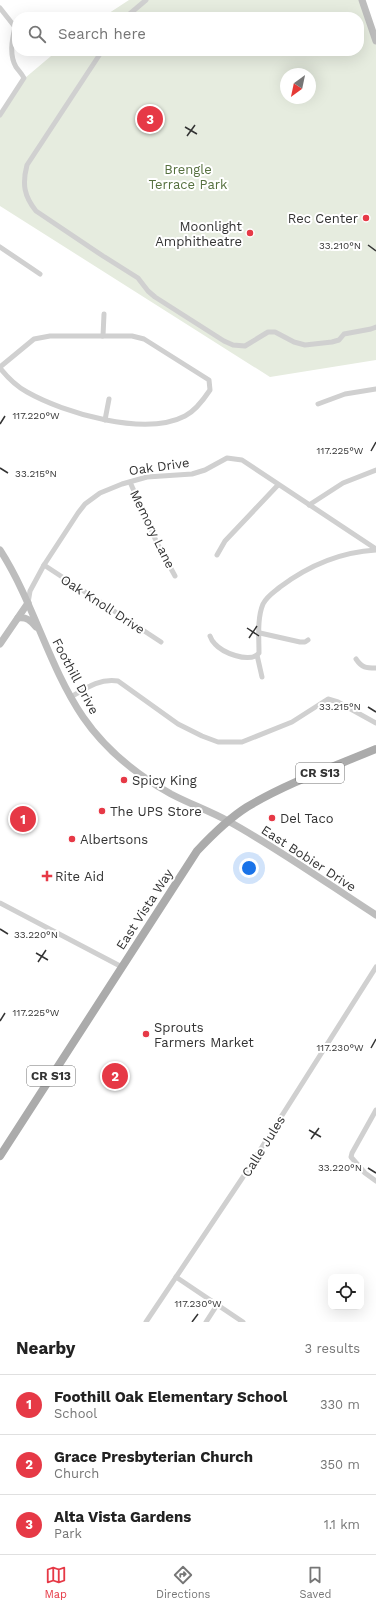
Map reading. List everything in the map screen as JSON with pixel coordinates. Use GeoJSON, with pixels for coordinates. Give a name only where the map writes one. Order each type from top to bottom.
{"type":"FeatureCollection","features":[{"type":"Feature","properties":{"kind":"main road","name":"East Vista Way"},"geometry":{"type":"LineString","coordinates":[[0,1156],[189,861],[217,829],[247,807],[277,790],[376,749]]}},
{"type":"Feature","properties":{"kind":"street"},"geometry":{"type":"LineString","coordinates":[[132,12],[146,0]]}},
{"type":"Feature","properties":{"kind":"street"},"geometry":{"type":"LineString","coordinates":[[362,0],[376,41]]}},
{"type":"Feature","properties":{"kind":"street"},"geometry":{"type":"LineString","coordinates":[[0,8],[12,24]]}},
{"type":"Feature","properties":{"kind":"street"},"geometry":{"type":"LineString","coordinates":[[1,111],[24,78],[12,58],[12,41]]}},
{"type":"Feature","properties":{"kind":"street"},"geometry":{"type":"LineString","coordinates":[[99,56],[27,165],[24,176],[25,190],[28,201],[36,211],[108,260],[138,278],[148,291],[155,297],[224,342],[233,345],[245,346],[268,332],[275,332],[294,342],[305,345],[332,342],[339,340],[344,334],[376,327]]}},
{"type":"Feature","properties":{"kind":"street"},"geometry":{"type":"LineString","coordinates":[[0,247],[40,274]]}},
{"type":"Feature","properties":{"kind":"street"},"geometry":{"type":"LineString","coordinates":[[103,336],[104,314]]}},
{"type":"Feature","properties":{"kind":"street"},"geometry":{"type":"LineString","coordinates":[[50,336],[132,336],[144,339],[209,380],[210,390],[204,399],[186,416],[174,421],[161,424],[148,424],[105,420],[76,412],[28,392],[10,380],[0,368],[34,339],[50,336]]}},
{"type":"Feature","properties":{"kind":"street"},"geometry":{"type":"LineString","coordinates":[[318,404],[345,394],[376,390]]}},
{"type":"Feature","properties":{"kind":"street"},"geometry":{"type":"LineString","coordinates":[[105,420],[109,399]]}},
{"type":"Feature","properties":{"kind":"street","name":"Oak Drive"},"geometry":{"type":"LineString","coordinates":[[0,644],[28,603],[30,591],[44,565],[85,504],[100,493],[147,477],[192,474],[205,470],[227,458],[242,460],[376,549]]}},
{"type":"Feature","properties":{"kind":"street"},"geometry":{"type":"LineString","coordinates":[[309,505],[343,484],[376,470]]}},
{"type":"Feature","properties":{"kind":"street","name":"Memory Lane"},"geometry":{"type":"LineString","coordinates":[[130,482],[157,543],[175,576]]}},
{"type":"Feature","properties":{"kind":"street"},"geometry":{"type":"LineString","coordinates":[[217,555],[225,540],[278,485]]}},
{"type":"Feature","properties":{"kind":"street"},"geometry":{"type":"LineString","coordinates":[[262,677],[257,655],[259,653],[260,615],[263,604],[269,596],[287,582],[312,567],[338,557],[376,549]]}},
{"type":"Feature","properties":{"kind":"street","name":"Foothill Drive"},"geometry":{"type":"LineString","coordinates":[[0,550],[17,580],[71,696],[84,718],[104,743],[130,767],[172,794],[228,821]]}},
{"type":"Feature","properties":{"kind":"street","name":"Oak Knoll Drive"},"geometry":{"type":"LineString","coordinates":[[44,565],[161,642]]}},
{"type":"Feature","properties":{"kind":"street"},"geometry":{"type":"LineString","coordinates":[[18,618],[30,620],[40,632]]}},
{"type":"Feature","properties":{"kind":"street"},"geometry":{"type":"LineString","coordinates":[[260,633],[300,642],[305,642],[308,640]]}},
{"type":"Feature","properties":{"kind":"street"},"geometry":{"type":"LineString","coordinates":[[210,636],[215,644],[226,652],[251,658],[257,655]]}},
{"type":"Feature","properties":{"kind":"street"},"geometry":{"type":"LineString","coordinates":[[356,659],[360,666],[365,668],[376,668]]}},
{"type":"Feature","properties":{"kind":"street"},"geometry":{"type":"LineString","coordinates":[[71,696],[95,684],[109,680],[118,681],[178,724],[201,736],[218,742],[242,742],[292,722],[328,699],[338,702],[376,723]]}},
{"type":"Feature","properties":{"kind":"street","name":"East Bobier Drive"},"geometry":{"type":"LineString","coordinates":[[228,821],[376,915]]}},
{"type":"Feature","properties":{"kind":"street"},"geometry":{"type":"LineString","coordinates":[[0,903],[122,967]]}},
{"type":"Feature","properties":{"kind":"street","name":"Calle Jules"},"geometry":{"type":"LineString","coordinates":[[146,1322],[246,1172],[376,967]]}},
{"type":"Feature","properties":{"kind":"street"},"geometry":{"type":"LineString","coordinates":[[376,1110],[351,1157],[365,1173],[376,1181]]}},
{"type":"Feature","properties":{"kind":"street"},"geometry":{"type":"LineString","coordinates":[[176,1277],[243,1322]]}},
{"type":"Feature","properties":{"kind":"street"},"geometry":{"type":"LineString","coordinates":[[206,1322],[217,1305]]}},
{"type":"Feature","properties":{"kind":"green space","name":"Brengle Terrace Park"},"geometry":{"type":"Polygon","coordinates":[[[129,0],[362,0],[376,43],[376,360],[270,377],[0,206],[0,116],[25,78],[51,56],[364,56],[364,12],[111,12],[129,0]]]}},
{"type":"Feature","properties":{"kind":"place","name":"Alta Vista Gardens"},"geometry":{"type":"Point","coordinates":[150,119]}},
{"type":"Feature","properties":{"kind":"place","name":"Rec Center"},"geometry":{"type":"Point","coordinates":[366,218]}},
{"type":"Feature","properties":{"kind":"place","name":"Moonlight Amphitheatre"},"geometry":{"type":"Point","coordinates":[250,233]}},
{"type":"Feature","properties":{"kind":"place","name":"Spicy King"},"geometry":{"type":"Point","coordinates":[124,780]}},
{"type":"Feature","properties":{"kind":"place","name":"The UPS Store"},"geometry":{"type":"Point","coordinates":[102,811]}},
{"type":"Feature","properties":{"kind":"place","name":"Del Taco"},"geometry":{"type":"Point","coordinates":[272,818]}},
{"type":"Feature","properties":{"kind":"place","name":"Foothill Oak Elementary School"},"geometry":{"type":"Point","coordinates":[23,819]}},
{"type":"Feature","properties":{"kind":"place","name":"Albertsons"},"geometry":{"type":"Point","coordinates":[72,839]}},
{"type":"Feature","properties":{"kind":"place","name":"Rite Aid"},"geometry":{"type":"Point","coordinates":[47,876]}},
{"type":"Feature","properties":{"kind":"place","name":"Sprouts Farmers Market"},"geometry":{"type":"Point","coordinates":[146,1034]}},
{"type":"Feature","properties":{"kind":"place","name":"Grace Presbyterian Church"},"geometry":{"type":"Point","coordinates":[115,1076]}}]}
